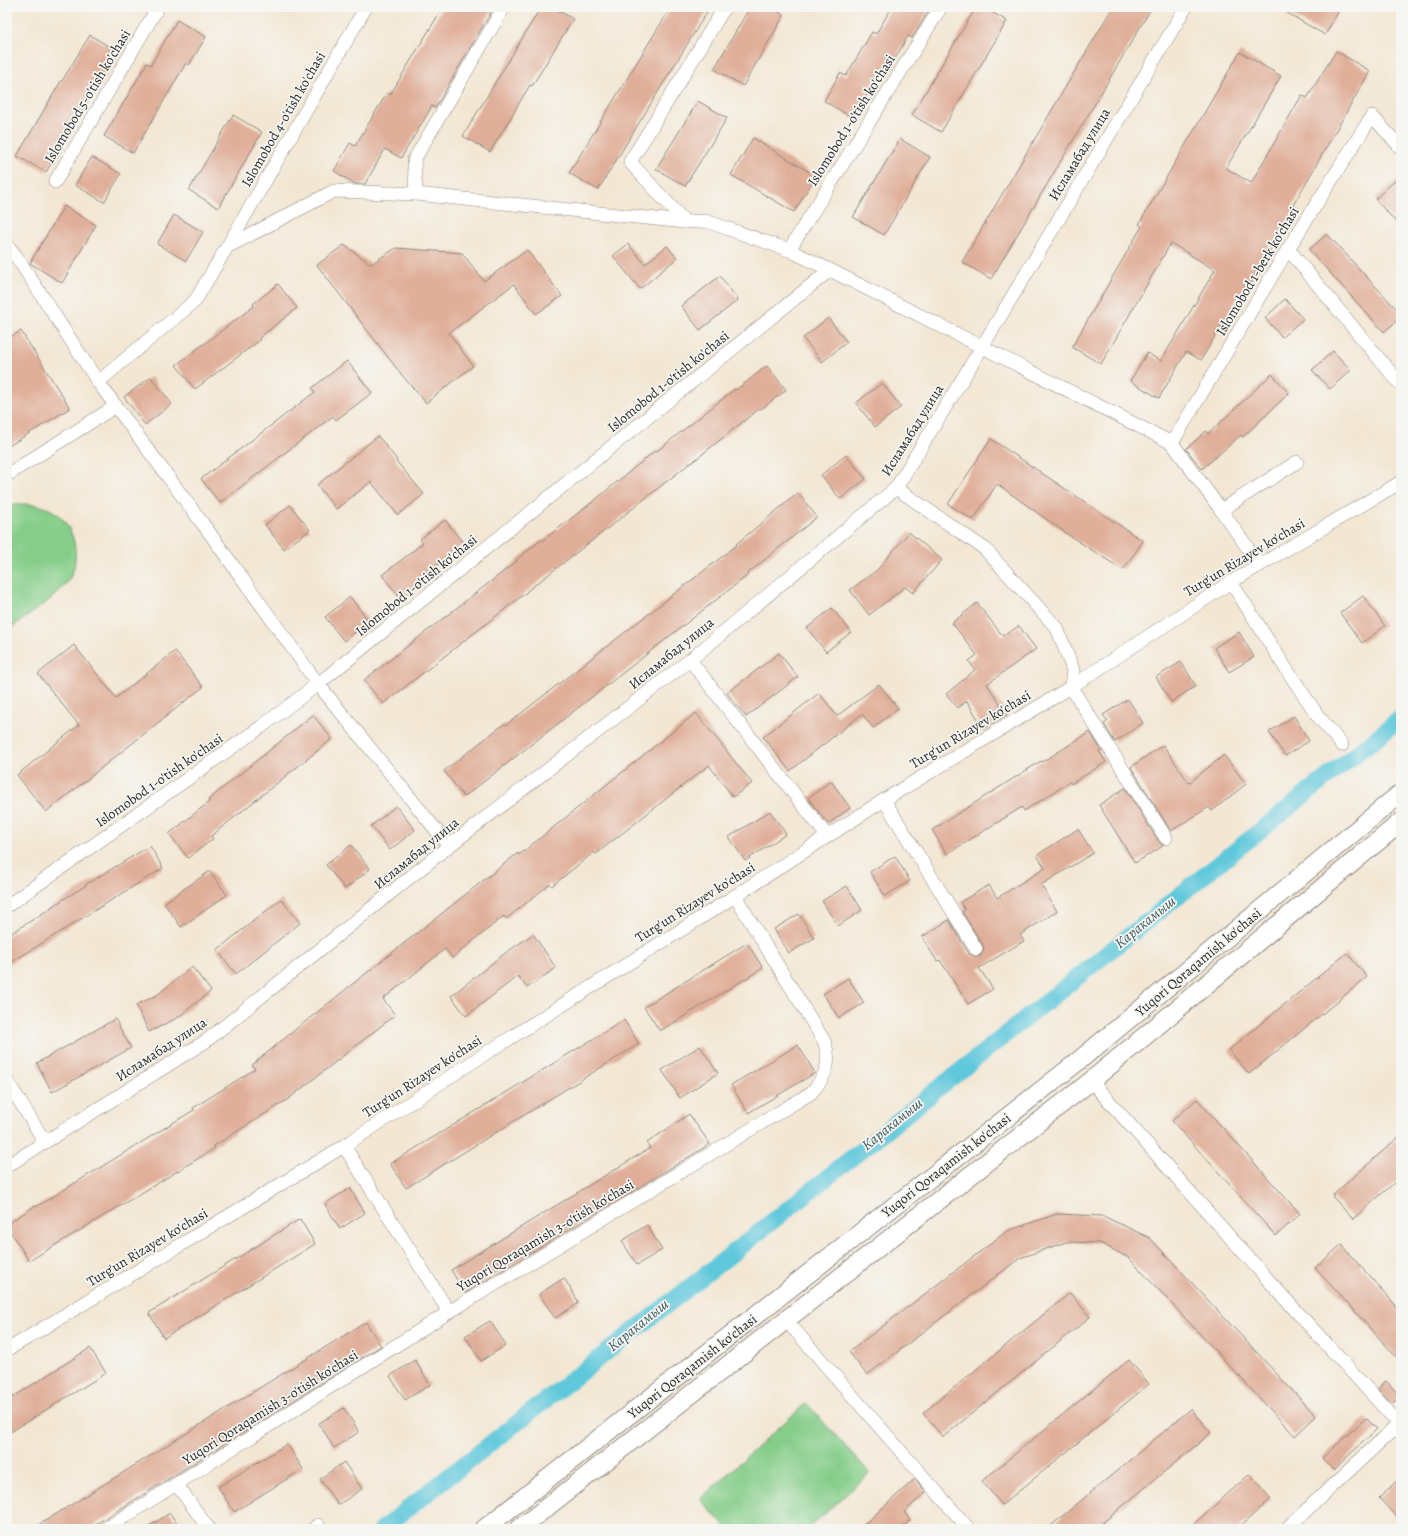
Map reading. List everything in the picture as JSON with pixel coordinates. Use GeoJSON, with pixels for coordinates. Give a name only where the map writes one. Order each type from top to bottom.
{"type":"FeatureCollection","features":[{"type":"Feature","properties":{"kind":"main road","name":"Yuqori Qoraqamish ko'chasi"},"geometry":{"type":"LineString","coordinates":[[484,1529],[1076,1063],[1401,793]]}},
{"type":"Feature","properties":{"kind":"main road","name":"Yuqori Qoraqamish ko'chasi"},"geometry":{"type":"LineString","coordinates":[[519,1529],[1091,1081],[1401,822]]}},
{"type":"Feature","properties":{"kind":"street","name":"Islomobod 5-o'tish ko'chasi"},"geometry":{"type":"LineString","coordinates":[[55,182],[158,7]]}},
{"type":"Feature","properties":{"kind":"street","name":"Islomobod 4-o'tish ko'chasi"},"geometry":{"type":"LineString","coordinates":[[98,382],[195,301],[366,7]]}},
{"type":"Feature","properties":{"kind":"street"},"geometry":{"type":"LineString","coordinates":[[416,194],[414,160],[504,7]]}},
{"type":"Feature","properties":{"kind":"street"},"geometry":{"type":"LineString","coordinates":[[685,222],[630,162],[725,7]]}},
{"type":"Feature","properties":{"kind":"street","name":"Islomobod 1-o'tish ko'chasi"},"geometry":{"type":"LineString","coordinates":[[789,250],[941,7]]}},
{"type":"Feature","properties":{"kind":"street","name":"Исламабад улица"},"geometry":{"type":"LineString","coordinates":[[7,1166],[206,1041],[449,846],[690,660],[896,488],[1186,7]]}},
{"type":"Feature","properties":{"kind":"street","name":"Islomobod 1-berk ko'chasi"},"geometry":{"type":"LineString","coordinates":[[1172,443],[1288,249],[1372,116],[1401,148]]}},
{"type":"Feature","properties":{"kind":"street"},"geometry":{"type":"LineString","coordinates":[[227,247],[334,192],[416,194],[685,222],[706,221],[789,250],[1172,443],[1260,565]]}},
{"type":"Feature","properties":{"kind":"street"},"geometry":{"type":"LineString","coordinates":[[7,245],[16,256],[98,382],[211,535],[318,684],[449,846]]}},
{"type":"Feature","properties":{"kind":"street"},"geometry":{"type":"LineString","coordinates":[[1288,249],[1401,385]]}},
{"type":"Feature","properties":{"kind":"street","name":"Islomobod 1-o'tish ko'chasi"},"geometry":{"type":"LineString","coordinates":[[7,906],[261,727],[318,684],[830,270]]}},
{"type":"Feature","properties":{"kind":"street"},"geometry":{"type":"LineString","coordinates":[[7,475],[116,406]]}},
{"type":"Feature","properties":{"kind":"street"},"geometry":{"type":"LineString","coordinates":[[1221,510],[1297,462]]}},
{"type":"Feature","properties":{"kind":"street","name":"Turg'un Rizayev ko'chasi"},"geometry":{"type":"LineString","coordinates":[[7,1350],[344,1146],[477,1059],[884,800],[1071,687],[1231,582],[1401,482]]}},
{"type":"Feature","properties":{"kind":"street"},"geometry":{"type":"LineString","coordinates":[[896,488],[985,549],[1057,628],[1073,670],[1071,687],[1166,838]]}},
{"type":"Feature","properties":{"kind":"street"},"geometry":{"type":"LineString","coordinates":[[1231,582],[1285,668],[1318,716],[1342,745]]}},
{"type":"Feature","properties":{"kind":"street"},"geometry":{"type":"LineString","coordinates":[[690,660],[827,836]]}},
{"type":"Feature","properties":{"kind":"street"},"geometry":{"type":"LineString","coordinates":[[884,800],[976,949]]}},
{"type":"Feature","properties":{"kind":"street","name":"Yuqori Qoraqamish 3-o'tish ko'chasi"},"geometry":{"type":"LineString","coordinates":[[105,1529],[449,1312],[811,1093],[821,1081],[828,1067],[828,1054],[824,1041],[735,896]]}},
{"type":"Feature","properties":{"kind":"street"},"geometry":{"type":"LineString","coordinates":[[7,1081],[45,1142]]}},
{"type":"Feature","properties":{"kind":"street"},"geometry":{"type":"LineString","coordinates":[[1091,1081],[1278,1291],[1400,1425],[1286,1529]]}},
{"type":"Feature","properties":{"kind":"street"},"geometry":{"type":"LineString","coordinates":[[344,1146],[449,1312]]}},
{"type":"Feature","properties":{"kind":"street"},"geometry":{"type":"LineString","coordinates":[[786,1320],[969,1529]]}},
{"type":"Feature","properties":{"kind":"street"},"geometry":{"type":"LineString","coordinates":[[177,1485],[208,1529]]}},
{"type":"Feature","properties":{"kind":"green space"},"geometry":{"type":"Polygon","coordinates":[[[15,504],[30,504],[44,507],[61,517],[72,534],[75,563],[68,581],[49,601],[7,631],[7,507],[15,504]]]}},
{"type":"Feature","properties":{"kind":"green space"},"geometry":{"type":"Polygon","coordinates":[[[806,1403],[870,1473],[808,1529],[727,1529],[700,1499],[806,1403]]]}},
{"type":"Feature","properties":{"kind":"building"},"geometry":{"type":"Polygon","coordinates":[[[443,7],[494,7],[435,108],[432,106],[401,158],[385,149],[365,184],[355,184],[334,171],[350,143],[355,146],[387,93],[390,95],[443,7]]]}},
{"type":"Feature","properties":{"kind":"building"},"geometry":{"type":"Polygon","coordinates":[[[541,7],[552,7],[573,19],[532,86],[530,85],[490,152],[463,136],[541,7]]]}},
{"type":"Feature","properties":{"kind":"building"},"geometry":{"type":"Polygon","coordinates":[[[671,7],[710,7],[598,190],[569,173],[671,7]]]}},
{"type":"Feature","properties":{"kind":"building"},"geometry":{"type":"Polygon","coordinates":[[[750,7],[769,7],[784,15],[743,86],[714,69],[750,7]]]}},
{"type":"Feature","properties":{"kind":"building"},"geometry":{"type":"Polygon","coordinates":[[[892,7],[931,7],[912,38],[908,36],[884,77],[879,74],[853,118],[824,101],[840,73],[846,76],[872,32],[876,34],[892,7]]]}},
{"type":"Feature","properties":{"kind":"building"},"geometry":{"type":"Polygon","coordinates":[[[976,7],[983,7],[1007,21],[941,132],[912,115],[976,7]]]}},
{"type":"Feature","properties":{"kind":"building"},"geometry":{"type":"Polygon","coordinates":[[[1113,7],[1152,7],[991,279],[962,262],[1113,7]]]}},
{"type":"Feature","properties":{"kind":"building"},"geometry":{"type":"Polygon","coordinates":[[[1277,7],[1341,7],[1325,35],[1277,7]]]}},
{"type":"Feature","properties":{"kind":"building"},"geometry":{"type":"Polygon","coordinates":[[[177,20],[206,37],[189,65],[186,63],[133,153],[104,136],[147,63],[151,65],[177,20]]]}},
{"type":"Feature","properties":{"kind":"building"},"geometry":{"type":"Polygon","coordinates":[[[90,35],[118,52],[46,172],[17,156],[90,35]]]}},
{"type":"Feature","properties":{"kind":"building"},"geometry":{"type":"Polygon","coordinates":[[[1336,51],[1370,71],[1292,207],[1295,209],[1247,288],[1244,287],[1201,360],[1186,352],[1159,398],[1130,381],[1147,353],[1161,361],[1215,270],[1171,243],[1101,364],[1072,347],[1142,226],[1139,224],[1240,52],[1281,76],[1226,168],[1251,183],[1302,95],[1307,98],[1336,51]]]}},
{"type":"Feature","properties":{"kind":"building"},"geometry":{"type":"Polygon","coordinates":[[[698,101],[727,118],[685,186],[656,169],[698,101]]]}},
{"type":"Feature","properties":{"kind":"building"},"geometry":{"type":"Polygon","coordinates":[[[233,115],[262,132],[218,208],[189,190],[233,115]]]}},
{"type":"Feature","properties":{"kind":"building"},"geometry":{"type":"Polygon","coordinates":[[[753,138],[816,176],[794,212],[731,175],[753,138]]]}},
{"type":"Feature","properties":{"kind":"building"},"geometry":{"type":"Polygon","coordinates":[[[900,139],[930,157],[884,235],[853,217],[900,139]]]}},
{"type":"Feature","properties":{"kind":"building"},"geometry":{"type":"Polygon","coordinates":[[[92,157],[121,174],[104,202],[75,185],[92,157]]]}},
{"type":"Feature","properties":{"kind":"building"},"geometry":{"type":"Polygon","coordinates":[[[1401,175],[1401,227],[1375,199],[1401,175]]]}},
{"type":"Feature","properties":{"kind":"building"},"geometry":{"type":"Polygon","coordinates":[[[64,206],[96,225],[62,283],[30,263],[64,206]]]}},
{"type":"Feature","properties":{"kind":"building"},"geometry":{"type":"Polygon","coordinates":[[[174,215],[203,232],[186,261],[157,244],[174,215]]]}},
{"type":"Feature","properties":{"kind":"building"},"geometry":{"type":"Polygon","coordinates":[[[1327,234],[1401,314],[1401,317],[1384,332],[1309,250],[1327,234]]]}},
{"type":"Feature","properties":{"kind":"building"},"geometry":{"type":"Polygon","coordinates":[[[628,244],[645,264],[667,246],[677,258],[640,289],[613,256],[628,244]]]}},
{"type":"Feature","properties":{"kind":"building"},"geometry":{"type":"Polygon","coordinates":[[[344,245],[371,264],[396,248],[462,253],[484,281],[527,250],[562,296],[536,314],[514,284],[449,333],[473,366],[426,403],[401,374],[317,265],[344,245]]]}},
{"type":"Feature","properties":{"kind":"building"},"geometry":{"type":"Polygon","coordinates":[[[720,276],[738,300],[700,330],[681,306],[720,276]]]}},
{"type":"Feature","properties":{"kind":"building"},"geometry":{"type":"Polygon","coordinates":[[[278,284],[297,308],[259,338],[260,340],[195,389],[176,365],[254,306],[253,304],[278,284]]]}},
{"type":"Feature","properties":{"kind":"building"},"geometry":{"type":"Polygon","coordinates":[[[1285,299],[1303,319],[1282,337],[1265,318],[1285,299]]]}},
{"type":"Feature","properties":{"kind":"building"},"geometry":{"type":"Polygon","coordinates":[[[828,318],[847,342],[822,362],[803,338],[828,318]]]}},
{"type":"Feature","properties":{"kind":"building"},"geometry":{"type":"Polygon","coordinates":[[[21,331],[70,408],[7,447],[7,339],[21,331]]]}},
{"type":"Feature","properties":{"kind":"building"},"geometry":{"type":"Polygon","coordinates":[[[1333,351],[1351,370],[1330,389],[1312,370],[1333,351]]]}},
{"type":"Feature","properties":{"kind":"building"},"geometry":{"type":"Polygon","coordinates":[[[347,361],[372,393],[336,420],[333,416],[220,503],[201,479],[315,392],[312,388],[347,361]]]}},
{"type":"Feature","properties":{"kind":"building"},"geometry":{"type":"Polygon","coordinates":[[[767,366],[786,390],[761,409],[760,408],[383,704],[364,680],[517,561],[516,560],[541,540],[542,541],[595,500],[656,450],[657,451],[735,389],[736,390],[767,366]]]}},
{"type":"Feature","properties":{"kind":"building"},"geometry":{"type":"Polygon","coordinates":[[[1272,374],[1289,393],[1243,437],[1241,435],[1202,469],[1186,449],[1206,431],[1208,434],[1272,374]]]}},
{"type":"Feature","properties":{"kind":"building"},"geometry":{"type":"Polygon","coordinates":[[[151,377],[172,404],[145,425],[124,397],[151,377]]]}},
{"type":"Feature","properties":{"kind":"building"},"geometry":{"type":"Polygon","coordinates":[[[882,383],[901,407],[875,427],[856,403],[882,383]]]}},
{"type":"Feature","properties":{"kind":"building"},"geometry":{"type":"Polygon","coordinates":[[[378,436],[397,460],[396,461],[424,494],[398,515],[371,482],[336,509],[317,485],[378,436]]]}},
{"type":"Feature","properties":{"kind":"building"},"geometry":{"type":"Polygon","coordinates":[[[991,439],[1143,541],[1123,570],[1070,536],[997,484],[973,520],[948,504],[991,439]]]}},
{"type":"Feature","properties":{"kind":"building"},"geometry":{"type":"Polygon","coordinates":[[[846,455],[866,479],[840,499],[821,475],[846,455]]]}},
{"type":"Feature","properties":{"kind":"building"},"geometry":{"type":"Polygon","coordinates":[[[798,493],[817,517],[747,574],[748,575],[464,797],[444,771],[504,724],[506,725],[737,545],[736,544],[798,493]]]}},
{"type":"Feature","properties":{"kind":"building"},"geometry":{"type":"Polygon","coordinates":[[[290,505],[310,530],[284,549],[265,525],[290,505]]]}},
{"type":"Feature","properties":{"kind":"building"},"geometry":{"type":"Polygon","coordinates":[[[445,520],[464,544],[423,575],[426,579],[401,599],[382,575],[423,543],[420,539],[445,520]]]}},
{"type":"Feature","properties":{"kind":"building"},"geometry":{"type":"Polygon","coordinates":[[[909,532],[942,560],[913,593],[905,587],[869,615],[850,590],[877,570],[909,532]]]}},
{"type":"Feature","properties":{"kind":"building"},"geometry":{"type":"Polygon","coordinates":[[[1363,596],[1385,626],[1362,643],[1340,613],[1363,596]]]}},
{"type":"Feature","properties":{"kind":"building"},"geometry":{"type":"Polygon","coordinates":[[[350,597],[369,621],[344,641],[325,617],[350,597]]]}},
{"type":"Feature","properties":{"kind":"building"},"geometry":{"type":"Polygon","coordinates":[[[977,603],[1003,636],[1019,626],[1036,649],[987,684],[1007,715],[984,729],[967,701],[958,708],[946,694],[975,670],[969,661],[977,655],[952,623],[977,603]]]}},
{"type":"Feature","properties":{"kind":"building"},"geometry":{"type":"Polygon","coordinates":[[[832,608],[851,632],[826,652],[807,628],[832,608]]]}},
{"type":"Feature","properties":{"kind":"building"},"geometry":{"type":"Polygon","coordinates":[[[1239,632],[1254,657],[1229,672],[1214,648],[1239,632]]]}},
{"type":"Feature","properties":{"kind":"building"},"geometry":{"type":"Polygon","coordinates":[[[74,645],[116,698],[175,651],[203,687],[46,812],[17,775],[79,725],[38,674],[74,645]]]}},
{"type":"Feature","properties":{"kind":"building"},"geometry":{"type":"Polygon","coordinates":[[[779,653],[798,677],[746,717],[727,693],[779,653]]]}},
{"type":"Feature","properties":{"kind":"building"},"geometry":{"type":"Polygon","coordinates":[[[1181,662],[1196,686],[1171,702],[1156,677],[1181,662]]]}},
{"type":"Feature","properties":{"kind":"building"},"geometry":{"type":"Polygon","coordinates":[[[879,684],[898,708],[873,728],[862,714],[790,771],[763,737],[819,693],[837,716],[879,684]]]}},
{"type":"Feature","properties":{"kind":"building"},"geometry":{"type":"Polygon","coordinates":[[[1128,699],[1143,723],[1115,742],[1104,724],[1108,721],[1103,715],[1128,699]]]}},
{"type":"Feature","properties":{"kind":"building"},"geometry":{"type":"Polygon","coordinates":[[[696,713],[752,783],[733,797],[709,765],[596,854],[594,852],[552,886],[550,884],[506,919],[504,916],[452,958],[445,949],[383,999],[395,1015],[287,1100],[214,1146],[215,1148],[29,1261],[7,1224],[194,1110],[193,1108],[255,1069],[252,1065],[301,1025],[518,853],[519,855],[696,713]]]}},
{"type":"Feature","properties":{"kind":"building"},"geometry":{"type":"Polygon","coordinates":[[[313,715],[332,739],[211,836],[213,839],[188,858],[169,834],[209,802],[208,800],[313,715]]]}},
{"type":"Feature","properties":{"kind":"building"},"geometry":{"type":"Polygon","coordinates":[[[1294,716],[1309,741],[1285,756],[1269,732],[1294,716]]]}},
{"type":"Feature","properties":{"kind":"building"},"geometry":{"type":"Polygon","coordinates":[[[1090,732],[1101,750],[1099,751],[1106,762],[1071,784],[1070,782],[1024,811],[1022,807],[947,854],[932,830],[1090,732]]]}},
{"type":"Feature","properties":{"kind":"building"},"geometry":{"type":"Polygon","coordinates":[[[1163,745],[1189,783],[1224,755],[1246,784],[1212,811],[1209,807],[1171,831],[1131,767],[1163,745]]]}},
{"type":"Feature","properties":{"kind":"building"},"geometry":{"type":"Polygon","coordinates":[[[831,781],[850,808],[828,824],[808,798],[831,781]]]}},
{"type":"Feature","properties":{"kind":"building"},"geometry":{"type":"Polygon","coordinates":[[[1125,788],[1163,846],[1135,863],[1099,805],[1125,788]]]}},
{"type":"Feature","properties":{"kind":"building"},"geometry":{"type":"Polygon","coordinates":[[[396,806],[415,830],[390,850],[371,826],[396,806]]]}},
{"type":"Feature","properties":{"kind":"building"},"geometry":{"type":"Polygon","coordinates":[[[770,811],[786,834],[745,861],[729,837],[770,811]]]}},
{"type":"Feature","properties":{"kind":"building"},"geometry":{"type":"Polygon","coordinates":[[[1078,829],[1093,853],[1041,885],[1057,911],[1020,935],[1024,941],[979,968],[993,989],[968,1004],[940,960],[937,961],[922,937],[949,920],[969,954],[976,957],[981,956],[984,949],[983,945],[962,912],[965,910],[960,902],[989,885],[997,898],[1045,868],[1037,855],[1078,829]]]}},
{"type":"Feature","properties":{"kind":"building"},"geometry":{"type":"Polygon","coordinates":[[[351,845],[370,869],[345,889],[326,865],[351,845]]]}},
{"type":"Feature","properties":{"kind":"building"},"geometry":{"type":"Polygon","coordinates":[[[150,846],[163,868],[7,965],[7,936],[85,885],[150,846]]]}},
{"type":"Feature","properties":{"kind":"building"},"geometry":{"type":"Polygon","coordinates":[[[895,856],[910,881],[885,896],[870,872],[895,856]]]}},
{"type":"Feature","properties":{"kind":"building"},"geometry":{"type":"Polygon","coordinates":[[[210,871],[227,895],[181,927],[164,903],[210,871]]]}},
{"type":"Feature","properties":{"kind":"building"},"geometry":{"type":"Polygon","coordinates":[[[847,886],[862,910],[838,926],[822,901],[847,886]]]}},
{"type":"Feature","properties":{"kind":"building"},"geometry":{"type":"Polygon","coordinates":[[[281,899],[300,923],[236,974],[217,950],[281,899]]]}},
{"type":"Feature","properties":{"kind":"building"},"geometry":{"type":"Polygon","coordinates":[[[799,914],[814,938],[789,953],[774,929],[799,914]]]}},
{"type":"Feature","properties":{"kind":"building"},"geometry":{"type":"Polygon","coordinates":[[[533,934],[556,968],[527,988],[518,976],[466,1016],[451,996],[504,954],[533,934]]]}},
{"type":"Feature","properties":{"kind":"building"},"geometry":{"type":"Polygon","coordinates":[[[747,943],[763,968],[660,1031],[644,1007],[747,943]]]}},
{"type":"Feature","properties":{"kind":"building"},"geometry":{"type":"Polygon","coordinates":[[[1347,953],[1367,977],[1249,1074],[1229,1050],[1347,953]]]}},
{"type":"Feature","properties":{"kind":"building"},"geometry":{"type":"Polygon","coordinates":[[[192,967],[211,991],[177,1018],[149,1032],[136,1005],[157,995],[192,967]]]}},
{"type":"Feature","properties":{"kind":"building"},"geometry":{"type":"Polygon","coordinates":[[[848,978],[864,1003],[839,1018],[823,994],[848,978]]]}},
{"type":"Feature","properties":{"kind":"building"},"geometry":{"type":"Polygon","coordinates":[[[115,1019],[131,1048],[52,1092],[37,1063],[115,1019]]]}},
{"type":"Feature","properties":{"kind":"building"},"geometry":{"type":"Polygon","coordinates":[[[624,1020],[639,1044],[406,1188],[390,1164],[624,1020]]]}},
{"type":"Feature","properties":{"kind":"building"},"geometry":{"type":"Polygon","coordinates":[[[798,1045],[815,1073],[748,1113],[731,1085],[798,1045]]]}},
{"type":"Feature","properties":{"kind":"building"},"geometry":{"type":"Polygon","coordinates":[[[700,1046],[718,1073],[680,1098],[662,1070],[700,1046]]]}},
{"type":"Feature","properties":{"kind":"building"},"geometry":{"type":"Polygon","coordinates":[[[1197,1099],[1300,1214],[1276,1236],[1172,1121],[1197,1099]]]}},
{"type":"Feature","properties":{"kind":"building"},"geometry":{"type":"Polygon","coordinates":[[[689,1114],[710,1144],[465,1293],[451,1270],[650,1148],[647,1143],[689,1114]]]}},
{"type":"Feature","properties":{"kind":"building"},"geometry":{"type":"Polygon","coordinates":[[[1401,1135],[1401,1177],[1353,1219],[1332,1196],[1401,1135]]]}},
{"type":"Feature","properties":{"kind":"building"},"geometry":{"type":"Polygon","coordinates":[[[350,1188],[365,1213],[340,1229],[325,1204],[350,1188]]]}},
{"type":"Feature","properties":{"kind":"building"},"geometry":{"type":"Polygon","coordinates":[[[1057,1214],[1103,1216],[1150,1238],[1316,1416],[1295,1436],[1129,1258],[1100,1243],[1066,1242],[1020,1258],[867,1375],[849,1352],[1007,1231],[1057,1214]]]}},
{"type":"Feature","properties":{"kind":"building"},"geometry":{"type":"Polygon","coordinates":[[[300,1219],[315,1244],[164,1338],[149,1313],[300,1219]]]}},
{"type":"Feature","properties":{"kind":"building"},"geometry":{"type":"Polygon","coordinates":[[[647,1225],[662,1250],[637,1265],[622,1241],[647,1225]]]}},
{"type":"Feature","properties":{"kind":"building"},"geometry":{"type":"Polygon","coordinates":[[[1341,1245],[1401,1311],[1401,1362],[1315,1268],[1341,1245]]]}},
{"type":"Feature","properties":{"kind":"building"},"geometry":{"type":"Polygon","coordinates":[[[564,1278],[579,1303],[555,1318],[539,1294],[564,1278]]]}},
{"type":"Feature","properties":{"kind":"building"},"geometry":{"type":"Polygon","coordinates":[[[1070,1293],[1090,1317],[943,1437],[923,1413],[1070,1293]]]}},
{"type":"Feature","properties":{"kind":"building"},"geometry":{"type":"Polygon","coordinates":[[[490,1321],[506,1345],[481,1361],[465,1336],[490,1321]]]}},
{"type":"Feature","properties":{"kind":"building"},"geometry":{"type":"Polygon","coordinates":[[[366,1322],[381,1346],[88,1529],[32,1529],[366,1322]]]}},
{"type":"Feature","properties":{"kind":"building"},"geometry":{"type":"Polygon","coordinates":[[[90,1348],[106,1373],[7,1434],[7,1401],[90,1348]]]}},
{"type":"Feature","properties":{"kind":"building"},"geometry":{"type":"Polygon","coordinates":[[[415,1360],[430,1385],[405,1400],[390,1376],[415,1360]]]}},
{"type":"Feature","properties":{"kind":"building"},"geometry":{"type":"Polygon","coordinates":[[[1129,1360],[1149,1384],[1002,1505],[982,1481],[1129,1360]]]}},
{"type":"Feature","properties":{"kind":"building"},"geometry":{"type":"Polygon","coordinates":[[[1386,1381],[1400,1396],[1392,1404],[1378,1389],[1386,1381]]]}},
{"type":"Feature","properties":{"kind":"building"},"geometry":{"type":"Polygon","coordinates":[[[344,1408],[359,1432],[334,1448],[319,1423],[344,1408]]]}},
{"type":"Feature","properties":{"kind":"building"},"geometry":{"type":"Polygon","coordinates":[[[1191,1409],[1211,1433],[1095,1529],[1047,1529],[1191,1409]]]}},
{"type":"Feature","properties":{"kind":"building"},"geometry":{"type":"Polygon","coordinates":[[[1366,1418],[1377,1429],[1333,1470],[1322,1458],[1366,1418]]]}},
{"type":"Feature","properties":{"kind":"building"},"geometry":{"type":"Polygon","coordinates":[[[287,1444],[303,1469],[234,1512],[218,1487],[287,1444]]]}},
{"type":"Feature","properties":{"kind":"building"},"geometry":{"type":"Polygon","coordinates":[[[344,1462],[362,1489],[338,1505],[320,1479],[344,1462]]]}},
{"type":"Feature","properties":{"kind":"building"},"geometry":{"type":"Polygon","coordinates":[[[1250,1474],[1271,1499],[1237,1529],[1188,1529],[1250,1474]]]}},
{"type":"Feature","properties":{"kind":"building"},"geometry":{"type":"Polygon","coordinates":[[[1401,1478],[1401,1522],[1379,1498],[1401,1478]]]}},
{"type":"Feature","properties":{"kind":"building"},"geometry":{"type":"Polygon","coordinates":[[[915,1479],[926,1492],[904,1512],[910,1520],[900,1529],[859,1529],[915,1479]]]}},
{"type":"Feature","properties":{"kind":"building"},"geometry":{"type":"Polygon","coordinates":[[[170,1513],[180,1529],[145,1529],[170,1513]]]}},
{"type":"Feature","properties":{"kind":"waterway","name":"Каракамыш"},"geometry":{"type":"LineString","coordinates":[[382,1529],[729,1256],[1401,718]]}}]}
